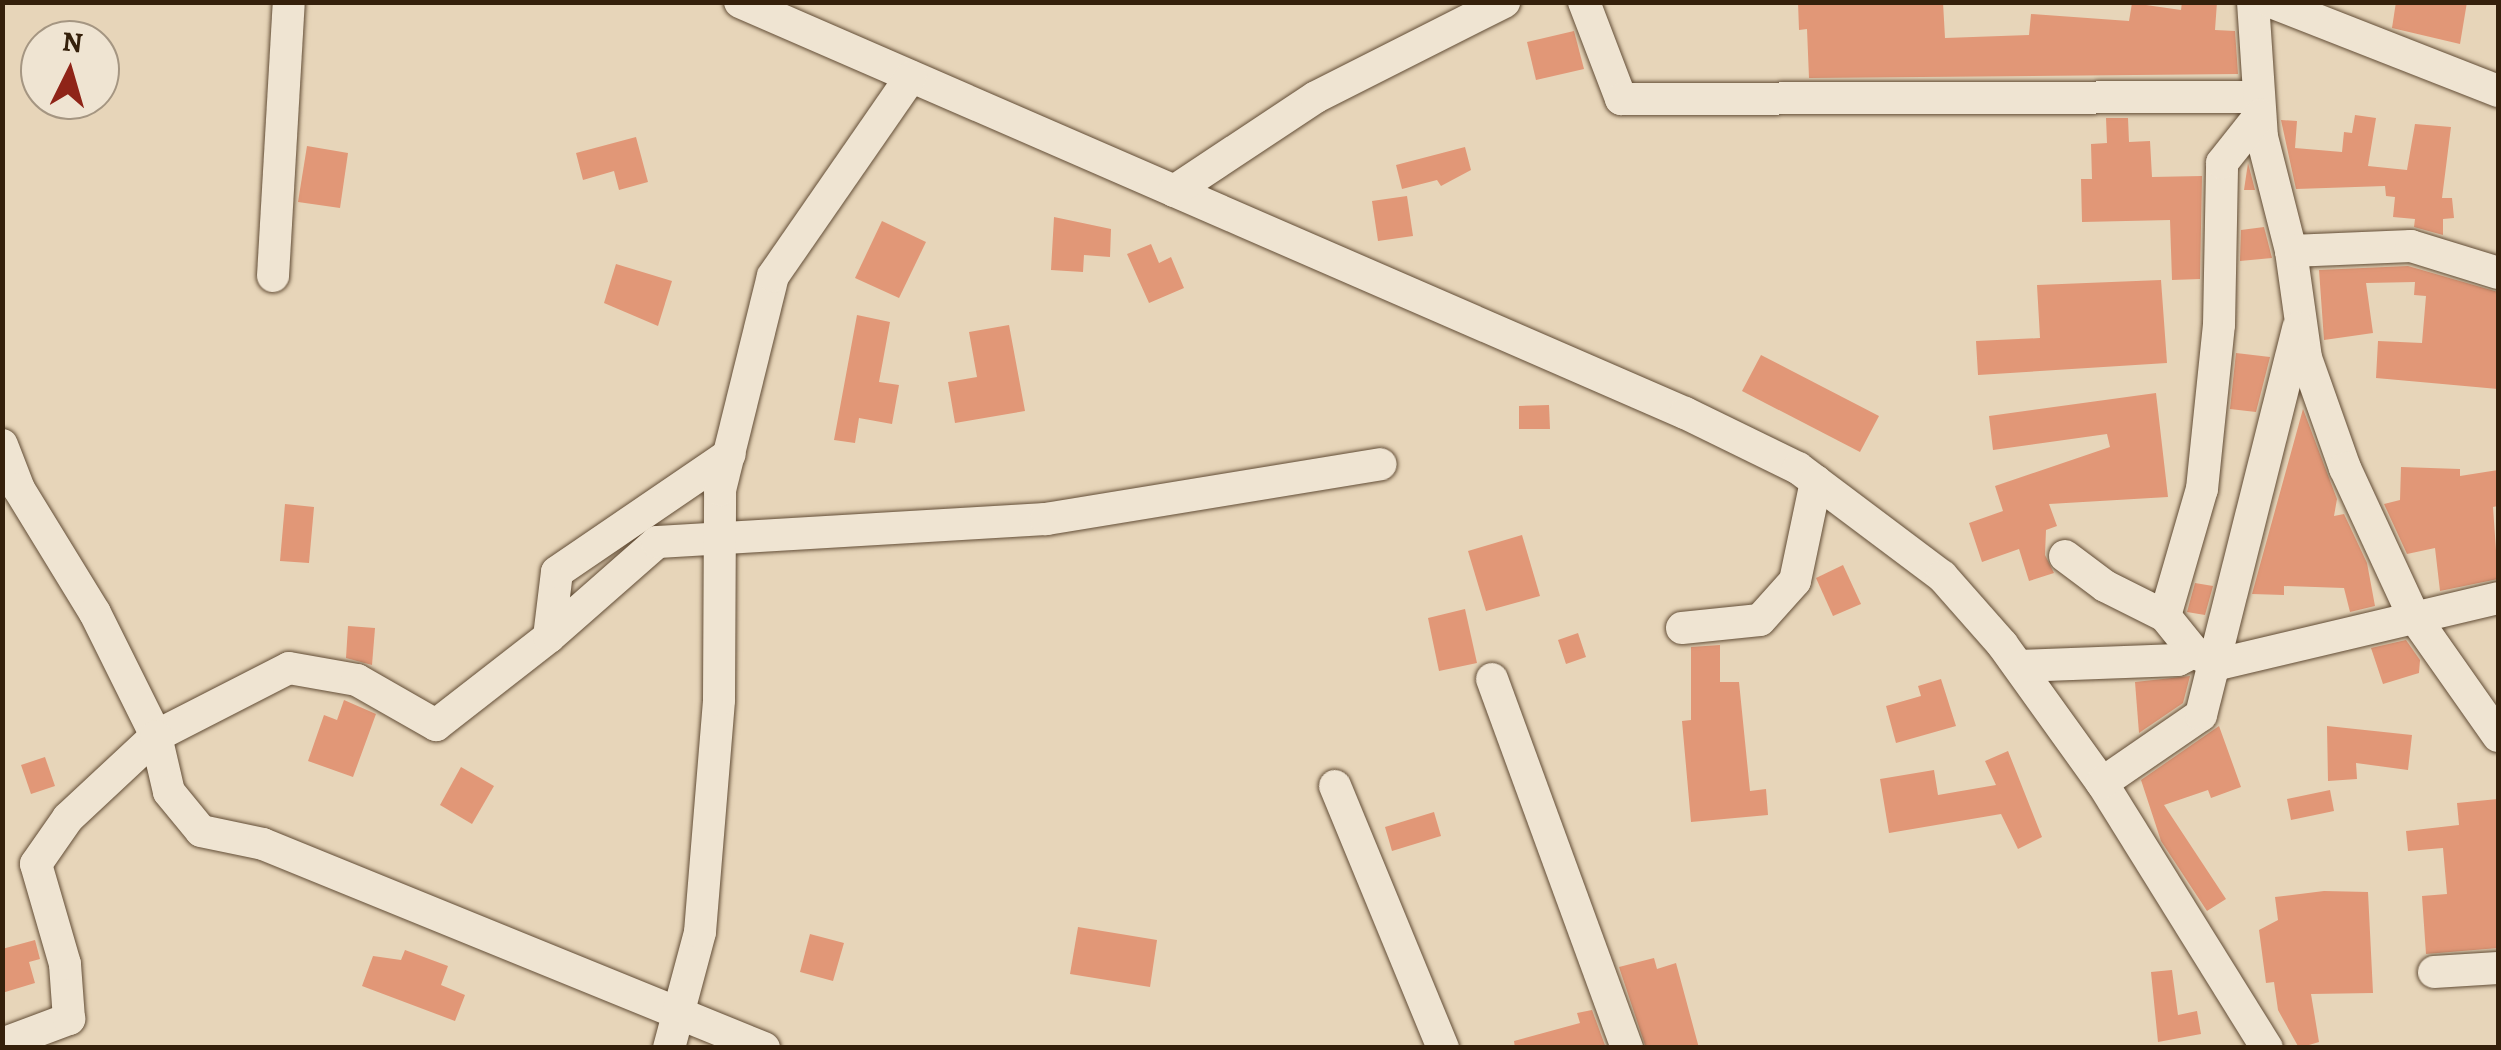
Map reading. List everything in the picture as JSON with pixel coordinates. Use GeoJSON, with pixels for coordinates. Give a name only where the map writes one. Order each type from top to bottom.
{"type":"FeatureCollection","features":[{"type":"Feature","properties":{"kind":"street"},"geometry":{"type":"LineString","coordinates":[[273,276],[290,2]]}},
{"type":"Feature","properties":{"kind":"street"},"geometry":{"type":"LineString","coordinates":[[740,2],[1684,413],[1816,481],[1942,576],[2018,666],[2102,783],[2267,1048]]}},
{"type":"Feature","properties":{"kind":"street"},"geometry":{"type":"LineString","coordinates":[[1174,191],[1316,96],[1504,2]]}},
{"type":"Feature","properties":{"kind":"street"},"geometry":{"type":"LineString","coordinates":[[1584,2],[1621,98],[2260,106]]}},
{"type":"Feature","properties":{"kind":"street"},"geometry":{"type":"LineString","coordinates":[[2253,2],[2260,106],[2290,251],[2298,328],[2345,468],[2412,615],[2498,736]]}},
{"type":"Feature","properties":{"kind":"street"},"geometry":{"type":"LineString","coordinates":[[2270,2],[2498,91]]}},
{"type":"Feature","properties":{"kind":"street"},"geometry":{"type":"LineString","coordinates":[[668,1048],[700,932],[719,700],[720,490],[773,276],[911,77]]}},
{"type":"Feature","properties":{"kind":"street"},"geometry":{"type":"LineString","coordinates":[[2166,616],[2202,489],[2219,325],[2222,162],[2260,106]]}},
{"type":"Feature","properties":{"kind":"street"},"geometry":{"type":"LineString","coordinates":[[2290,251],[2411,246],[2498,273]]}},
{"type":"Feature","properties":{"kind":"street"},"geometry":{"type":"LineString","coordinates":[[2102,783],[2201,716],[2206,658],[2298,328]]}},
{"type":"Feature","properties":{"kind":"street"},"geometry":{"type":"LineString","coordinates":[[2,445],[19,489],[95,613],[156,736],[169,792],[201,831],[263,844],[679,1010],[764,1048]]}},
{"type":"Feature","properties":{"kind":"street"},"geometry":{"type":"LineString","coordinates":[[549,636],[557,572],[730,454]]}},
{"type":"Feature","properties":{"kind":"street"},"geometry":{"type":"LineString","coordinates":[[2,1044],[70,1019],[65,964],[36,864],[68,818],[156,736],[288,668],[357,680],[436,725],[549,636],[656,542],[1046,519],[1381,464]]}},
{"type":"Feature","properties":{"kind":"street"},"geometry":{"type":"LineString","coordinates":[[1682,628],[1760,620],[1795,581],[1816,481]]}},
{"type":"Feature","properties":{"kind":"street"},"geometry":{"type":"LineString","coordinates":[[2066,556],[2104,586],[2166,616],[2206,658]]}},
{"type":"Feature","properties":{"kind":"street"},"geometry":{"type":"LineString","coordinates":[[2018,666],[2206,658],[2498,598]]}},
{"type":"Feature","properties":{"kind":"street"},"geometry":{"type":"LineString","coordinates":[[1492,679],[1627,1048]]}},
{"type":"Feature","properties":{"kind":"street"},"geometry":{"type":"LineString","coordinates":[[1334,786],[1443,1048]]}},
{"type":"Feature","properties":{"kind":"street"},"geometry":{"type":"LineString","coordinates":[[2434,972],[2498,968]]}},
{"type":"Feature","properties":{"kind":"building"},"geometry":{"type":"Polygon","coordinates":[[[1798,2],[1943,2],[1945,38],[2029,35],[2031,14],[2129,21],[2132,3],[2181,10],[2182,2],[2217,2],[2215,30],[2235,31],[2238,74],[1809,78],[1807,29],[1799,30],[1798,2]]]}},
{"type":"Feature","properties":{"kind":"building"},"geometry":{"type":"Polygon","coordinates":[[[2396,2],[2467,2],[2460,44],[2392,28],[2396,2]]]}},
{"type":"Feature","properties":{"kind":"building"},"geometry":{"type":"Polygon","coordinates":[[[1574,31],[1584,69],[1536,80],[1527,42],[1574,31]]]}},
{"type":"Feature","properties":{"kind":"building"},"geometry":{"type":"Polygon","coordinates":[[[2355,115],[2376,118],[2368,166],[2407,170],[2415,124],[2451,127],[2442,198],[2452,198],[2454,218],[2443,219],[2443,235],[2414,227],[2415,219],[2393,217],[2395,197],[2386,196],[2385,186],[2296,189],[2281,120],[2297,121],[2295,148],[2342,152],[2344,132],[2352,133],[2355,115]]]}},
{"type":"Feature","properties":{"kind":"building"},"geometry":{"type":"Polygon","coordinates":[[[2106,118],[2128,118],[2129,142],[2150,141],[2152,177],[2202,176],[2200,279],[2172,280],[2170,220],[2082,222],[2081,179],[2092,179],[2091,144],[2107,143],[2106,118]]]}},
{"type":"Feature","properties":{"kind":"building"},"geometry":{"type":"Polygon","coordinates":[[[636,137],[648,182],[619,190],[614,171],[583,180],[576,153],[636,137]]]}},
{"type":"Feature","properties":{"kind":"building"},"geometry":{"type":"Polygon","coordinates":[[[307,146],[348,153],[340,208],[298,202],[307,146]]]}},
{"type":"Feature","properties":{"kind":"building"},"geometry":{"type":"Polygon","coordinates":[[[1465,147],[1471,170],[1441,186],[1437,180],[1402,189],[1396,165],[1465,147]]]}},
{"type":"Feature","properties":{"kind":"building"},"geometry":{"type":"Polygon","coordinates":[[[2248,163],[2255,190],[2244,190],[2248,163]]]}},
{"type":"Feature","properties":{"kind":"building"},"geometry":{"type":"Polygon","coordinates":[[[1407,196],[1413,236],[1378,241],[1372,201],[1407,196]]]}},
{"type":"Feature","properties":{"kind":"building"},"geometry":{"type":"Polygon","coordinates":[[[1054,217],[1111,229],[1110,257],[1084,255],[1083,272],[1051,270],[1054,217]]]}},
{"type":"Feature","properties":{"kind":"building"},"geometry":{"type":"Polygon","coordinates":[[[882,221],[926,242],[899,298],[855,278],[882,221]]]}},
{"type":"Feature","properties":{"kind":"building"},"geometry":{"type":"Polygon","coordinates":[[[2264,227],[2272,258],[2240,261],[2241,230],[2264,227]]]}},
{"type":"Feature","properties":{"kind":"building"},"geometry":{"type":"Polygon","coordinates":[[[1151,244],[1159,263],[1171,257],[1184,288],[1149,303],[1127,254],[1151,244]]]}},
{"type":"Feature","properties":{"kind":"building"},"geometry":{"type":"Polygon","coordinates":[[[616,264],[672,281],[658,326],[604,303],[616,264]]]}},
{"type":"Feature","properties":{"kind":"building"},"geometry":{"type":"Polygon","coordinates":[[[2408,266],[2498,292],[2498,389],[2376,378],[2378,341],[2422,343],[2426,296],[2414,295],[2415,282],[2366,283],[2373,333],[2324,340],[2319,270],[2408,266]]]}},
{"type":"Feature","properties":{"kind":"building"},"geometry":{"type":"Polygon","coordinates":[[[2161,280],[2167,363],[1978,375],[1976,341],[2040,338],[2037,285],[2161,280]]]}},
{"type":"Feature","properties":{"kind":"building"},"geometry":{"type":"Polygon","coordinates":[[[857,315],[890,322],[879,382],[899,385],[892,424],[859,418],[855,443],[834,440],[857,315]]]}},
{"type":"Feature","properties":{"kind":"building"},"geometry":{"type":"Polygon","coordinates":[[[1009,325],[1025,411],[955,423],[948,382],[977,377],[969,332],[1009,325]]]}},
{"type":"Feature","properties":{"kind":"building"},"geometry":{"type":"Polygon","coordinates":[[[2236,353],[2270,357],[2256,412],[2230,409],[2236,353]]]}},
{"type":"Feature","properties":{"kind":"building"},"geometry":{"type":"Polygon","coordinates":[[[1761,355],[1879,416],[1860,452],[1742,391],[1761,355]]]}},
{"type":"Feature","properties":{"kind":"building"},"geometry":{"type":"Polygon","coordinates":[[[2156,393],[2168,497],[2049,504],[2057,526],[2046,530],[2045,555],[2054,573],[2029,581],[2019,549],[1982,562],[1969,523],[2003,511],[1995,486],[2110,447],[2107,434],[1993,450],[1989,416],[2156,393]]]}},
{"type":"Feature","properties":{"kind":"building"},"geometry":{"type":"Polygon","coordinates":[[[1549,405],[1550,429],[1519,429],[1519,406],[1549,405]]]}},
{"type":"Feature","properties":{"kind":"building"},"geometry":{"type":"Polygon","coordinates":[[[2303,409],[2337,499],[2334,516],[2344,514],[2367,563],[2375,606],[2350,612],[2344,588],[2284,586],[2284,595],[2252,594],[2303,409]]]}},
{"type":"Feature","properties":{"kind":"building"},"geometry":{"type":"Polygon","coordinates":[[[2401,467],[2460,469],[2460,476],[2498,470],[2498,506],[2493,507],[2498,579],[2440,591],[2435,548],[2407,554],[2384,504],[2400,500],[2401,467]]]}},
{"type":"Feature","properties":{"kind":"building"},"geometry":{"type":"Polygon","coordinates":[[[285,504],[314,507],[309,563],[280,561],[285,504]]]}},
{"type":"Feature","properties":{"kind":"building"},"geometry":{"type":"Polygon","coordinates":[[[1522,535],[1540,596],[1486,611],[1468,551],[1522,535]]]}},
{"type":"Feature","properties":{"kind":"building"},"geometry":{"type":"Polygon","coordinates":[[[1843,565],[1861,604],[1833,616],[1816,578],[1843,565]]]}},
{"type":"Feature","properties":{"kind":"building"},"geometry":{"type":"Polygon","coordinates":[[[2195,583],[2213,586],[2205,615],[2187,612],[2195,583]]]}},
{"type":"Feature","properties":{"kind":"building"},"geometry":{"type":"Polygon","coordinates":[[[1465,609],[1477,663],[1439,671],[1428,618],[1465,609]]]}},
{"type":"Feature","properties":{"kind":"building"},"geometry":{"type":"Polygon","coordinates":[[[348,626],[375,628],[372,665],[346,658],[348,626]]]}},
{"type":"Feature","properties":{"kind":"building"},"geometry":{"type":"Polygon","coordinates":[[[1578,633],[1586,657],[1566,664],[1558,640],[1578,633]]]}},
{"type":"Feature","properties":{"kind":"building"},"geometry":{"type":"Polygon","coordinates":[[[2406,640],[2420,660],[2419,673],[2383,684],[2371,648],[2406,640]]]}},
{"type":"Feature","properties":{"kind":"building"},"geometry":{"type":"Polygon","coordinates":[[[1720,645],[1720,682],[1739,682],[1750,791],[1766,789],[1768,815],[1691,822],[1682,721],[1691,720],[1691,647],[1720,645]]]}},
{"type":"Feature","properties":{"kind":"building"},"geometry":{"type":"Polygon","coordinates":[[[2190,676],[2183,703],[2139,733],[2135,682],[2190,676]]]}},
{"type":"Feature","properties":{"kind":"building"},"geometry":{"type":"Polygon","coordinates":[[[1941,679],[1956,726],[1896,743],[1886,706],[1921,696],[1918,686],[1941,679]]]}},
{"type":"Feature","properties":{"kind":"building"},"geometry":{"type":"Polygon","coordinates":[[[344,700],[376,714],[353,777],[308,761],[324,715],[337,720],[344,700]]]}},
{"type":"Feature","properties":{"kind":"building"},"geometry":{"type":"Polygon","coordinates":[[[2219,726],[2241,787],[2211,798],[2208,790],[2164,805],[2226,899],[2207,911],[2161,841],[2141,780],[2219,726]]]}},
{"type":"Feature","properties":{"kind":"building"},"geometry":{"type":"Polygon","coordinates":[[[2327,726],[2412,735],[2408,770],[2356,763],[2357,779],[2328,781],[2327,726]]]}},
{"type":"Feature","properties":{"kind":"building"},"geometry":{"type":"Polygon","coordinates":[[[2008,751],[2042,837],[2018,849],[2001,814],[1889,833],[1880,779],[1934,770],[1938,795],[1996,785],[1985,761],[2008,751]]]}},
{"type":"Feature","properties":{"kind":"building"},"geometry":{"type":"Polygon","coordinates":[[[45,757],[55,786],[31,794],[21,765],[45,757]]]}},
{"type":"Feature","properties":{"kind":"building"},"geometry":{"type":"Polygon","coordinates":[[[461,767],[494,786],[472,824],[440,805],[461,767]]]}},
{"type":"Feature","properties":{"kind":"building"},"geometry":{"type":"Polygon","coordinates":[[[2330,790],[2334,811],[2291,820],[2287,799],[2330,790]]]}},
{"type":"Feature","properties":{"kind":"building"},"geometry":{"type":"Polygon","coordinates":[[[2498,799],[2498,948],[2426,954],[2422,896],[2447,894],[2443,848],[2408,851],[2406,831],[2459,825],[2457,803],[2498,799]]]}},
{"type":"Feature","properties":{"kind":"building"},"geometry":{"type":"Polygon","coordinates":[[[1434,812],[1441,836],[1392,851],[1385,827],[1434,812]]]}},
{"type":"Feature","properties":{"kind":"building"},"geometry":{"type":"Polygon","coordinates":[[[2324,891],[2368,892],[2373,993],[2311,994],[2319,1042],[2299,1048],[2278,1010],[2274,982],[2266,983],[2259,930],[2278,920],[2275,897],[2324,891]]]}},
{"type":"Feature","properties":{"kind":"building"},"geometry":{"type":"Polygon","coordinates":[[[1078,927],[1157,940],[1150,987],[1070,974],[1078,927]]]}},
{"type":"Feature","properties":{"kind":"building"},"geometry":{"type":"Polygon","coordinates":[[[810,934],[844,943],[833,981],[800,972],[810,934]]]}},
{"type":"Feature","properties":{"kind":"building"},"geometry":{"type":"Polygon","coordinates":[[[35,940],[40,959],[29,962],[35,983],[2,993],[2,949],[35,940]]]}},
{"type":"Feature","properties":{"kind":"building"},"geometry":{"type":"Polygon","coordinates":[[[405,950],[448,966],[441,985],[465,995],[455,1021],[362,986],[373,956],[401,960],[405,950]]]}},
{"type":"Feature","properties":{"kind":"building"},"geometry":{"type":"Polygon","coordinates":[[[1654,958],[1657,969],[1676,963],[1699,1048],[1646,1048],[1619,967],[1654,958]]]}},
{"type":"Feature","properties":{"kind":"building"},"geometry":{"type":"Polygon","coordinates":[[[2172,970],[2178,1015],[2197,1011],[2201,1034],[2158,1042],[2151,972],[2172,970]]]}},
{"type":"Feature","properties":{"kind":"building"},"geometry":{"type":"Polygon","coordinates":[[[1592,1010],[1606,1048],[1515,1048],[1514,1041],[1580,1023],[1577,1013],[1592,1010]]]}}]}
